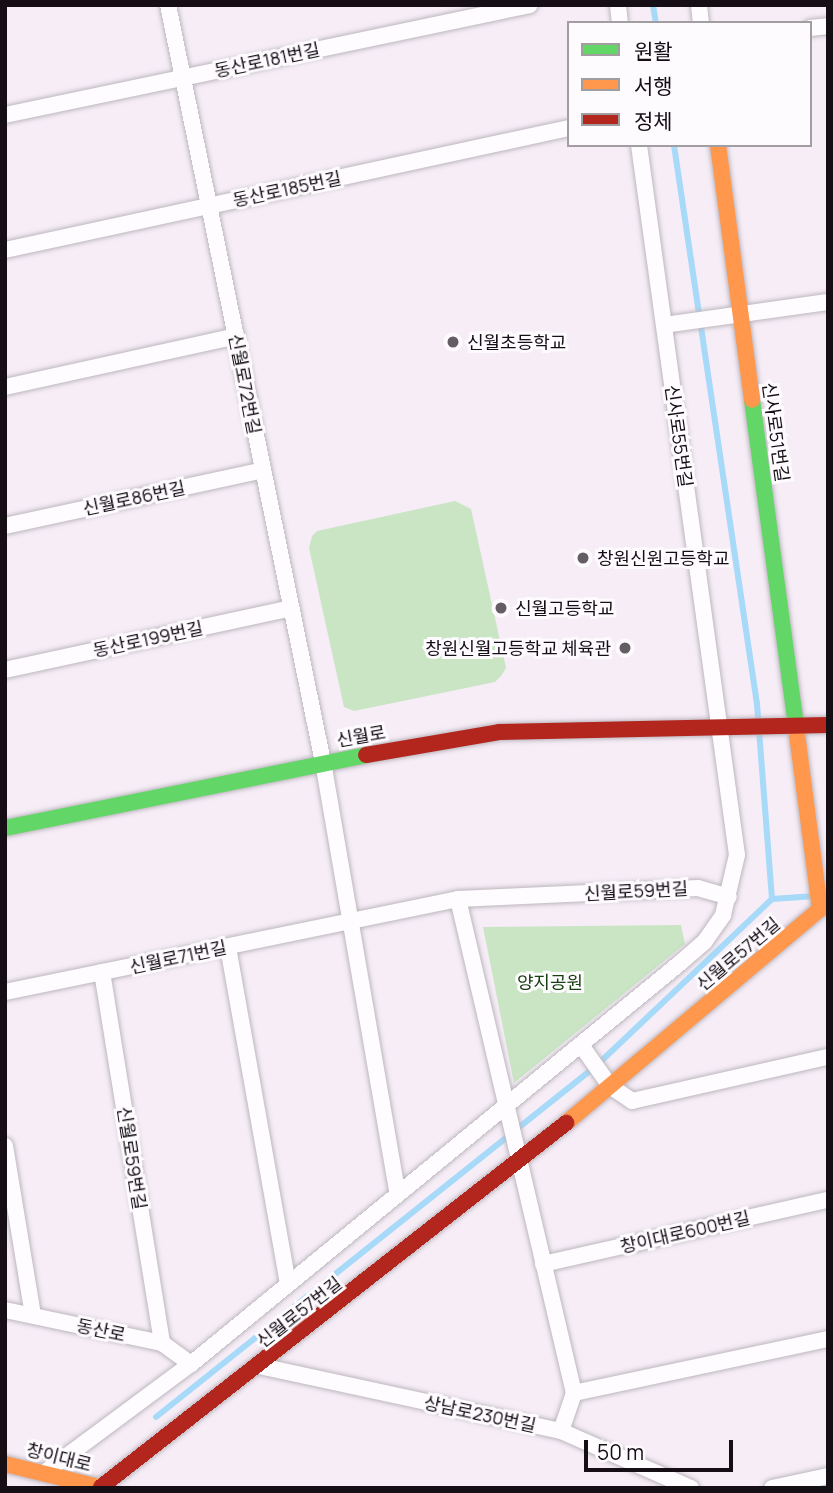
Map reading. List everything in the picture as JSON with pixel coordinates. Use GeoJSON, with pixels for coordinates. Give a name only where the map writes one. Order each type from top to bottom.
{"type":"FeatureCollection","features":[{"type":"Feature","properties":{"kind":"street","name":"신월로72번길"},"geometry":{"type":"LineString","coordinates":[[169,5],[323,762]]}},
{"type":"Feature","properties":{"kind":"street","name":"동산로181번길"},"geometry":{"type":"LineString","coordinates":[[5,116],[530,5]]}},
{"type":"Feature","properties":{"kind":"street","name":"동산로185번길"},"geometry":{"type":"LineString","coordinates":[[5,250],[567,128]]}},
{"type":"Feature","properties":{"kind":"street","name":"신사로55번길"},"geometry":{"type":"LineString","coordinates":[[639,147],[668,324],[723,726]]}},
{"type":"Feature","properties":{"kind":"street","name":"신사로51번길"},"geometry":{"type":"LineString","coordinates":[[718,147],[736,315],[788,724]]}},
{"type":"Feature","properties":{"kind":"street"},"geometry":{"type":"LineString","coordinates":[[668,324],[828,302]]}},
{"type":"Feature","properties":{"kind":"street"},"geometry":{"type":"LineString","coordinates":[[5,387],[236,336]]}},
{"type":"Feature","properties":{"kind":"street","name":"신월로86번길"},"geometry":{"type":"LineString","coordinates":[[5,526],[263,470]]}},
{"type":"Feature","properties":{"kind":"street","name":"동산로199번길"},"geometry":{"type":"LineString","coordinates":[[5,670],[291,608]]}},
{"type":"Feature","properties":{"kind":"street"},"geometry":{"type":"LineString","coordinates":[[822,909],[816,883],[821,865],[788,724],[828,725]]}},
{"type":"Feature","properties":{"kind":"street","name":"신월로"},"geometry":{"type":"LineString","coordinates":[[5,828],[323,762],[499,732],[788,724]]}},
{"type":"Feature","properties":{"kind":"street"},"geometry":{"type":"LineString","coordinates":[[44,1473],[191,1364],[398,1194],[507,1113],[705,941],[729,897],[737,855],[723,726]]}},
{"type":"Feature","properties":{"kind":"street"},"geometry":{"type":"LineString","coordinates":[[323,762],[398,1194]]}},
{"type":"Feature","properties":{"kind":"street","name":"신월로59번길"},"geometry":{"type":"LineString","coordinates":[[351,921],[458,899],[698,888],[729,897]]}},
{"type":"Feature","properties":{"kind":"street"},"geometry":{"type":"LineString","coordinates":[[458,899],[574,1393],[561,1431]]}},
{"type":"Feature","properties":{"kind":"street","name":"신월로57번길"},"geometry":{"type":"LineString","coordinates":[[102,1488],[260,1366],[607,1081],[822,909]]}},
{"type":"Feature","properties":{"kind":"street","name":"신월로71번길"},"geometry":{"type":"LineString","coordinates":[[5,992],[351,921]]}},
{"type":"Feature","properties":{"kind":"street"},"geometry":{"type":"LineString","coordinates":[[228,947],[288,1284]]}},
{"type":"Feature","properties":{"kind":"street","name":"신월로59번길"},"geometry":{"type":"LineString","coordinates":[[102,972],[162,1343]]}},
{"type":"Feature","properties":{"kind":"street"},"geometry":{"type":"LineString","coordinates":[[583,1048],[607,1081],[632,1101],[828,1057]]}},
{"type":"Feature","properties":{"kind":"street"},"geometry":{"type":"LineString","coordinates":[[5,1146],[33,1315]]}},
{"type":"Feature","properties":{"kind":"street","name":"창이대로600번길"},"geometry":{"type":"LineString","coordinates":[[543,1264],[828,1200]]}},
{"type":"Feature","properties":{"kind":"street","name":"동산로"},"geometry":{"type":"LineString","coordinates":[[5,1310],[162,1343],[191,1364]]}},
{"type":"Feature","properties":{"kind":"street"},"geometry":{"type":"LineString","coordinates":[[574,1393],[828,1339]]}},
{"type":"Feature","properties":{"kind":"street","name":"상남로230번길"},"geometry":{"type":"LineString","coordinates":[[260,1366],[561,1431],[691,1488]]}},
{"type":"Feature","properties":{"kind":"street","name":"창이대로"},"geometry":{"type":"LineString","coordinates":[[5,1464],[102,1488]]}},
{"type":"Feature","properties":{"kind":"street"},"geometry":{"type":"LineString","coordinates":[[774,1488],[828,1476]]}},
{"type":"Feature","properties":{"kind":"green space"},"geometry":{"type":"Polygon","coordinates":[[[455,501],[471,509],[506,668],[495,682],[354,711],[344,707],[309,548],[312,536],[317,531],[455,501]]]}},
{"type":"Feature","properties":{"kind":"green space","name":"양지공원"},"geometry":{"type":"Polygon","coordinates":[[[681,925],[685,944],[514,1083],[483,927],[681,925]]]}},
{"type":"Feature","properties":{"kind":"waterway"},"geometry":{"type":"LineString","coordinates":[[653,5],[656,21]]}},
{"type":"Feature","properties":{"kind":"waterway"},"geometry":{"type":"LineString","coordinates":[[156,1417],[596,1066],[772,899],[757,704],[674,147]]}},
{"type":"Feature","properties":{"kind":"waterway"},"geometry":{"type":"LineString","coordinates":[[772,899],[815,896]]}},
{"type":"Feature","properties":{"kind":"traffic: fast"},"geometry":{"type":"LineString","coordinates":[[752,400],[796,727]]}},
{"type":"Feature","properties":{"kind":"traffic: fast"},"geometry":{"type":"LineString","coordinates":[[5,828],[366,755]]}},
{"type":"Feature","properties":{"kind":"traffic: slow"},"geometry":{"type":"LineString","coordinates":[[718,147],[752,400]]}},
{"type":"Feature","properties":{"kind":"traffic: slow"},"geometry":{"type":"LineString","coordinates":[[566,1123],[820,909],[796,727]]}},
{"type":"Feature","properties":{"kind":"traffic: slow"},"geometry":{"type":"LineString","coordinates":[[5,1464],[103,1488]]}},
{"type":"Feature","properties":{"kind":"traffic: jam"},"geometry":{"type":"LineString","coordinates":[[366,755],[499,732],[828,725]]}},
{"type":"Feature","properties":{"kind":"traffic: jam"},"geometry":{"type":"LineString","coordinates":[[101,1487],[566,1123]]}},
{"type":"Feature","properties":{"kind":"place","name":"신월초등학교"},"geometry":{"type":"Point","coordinates":[453,342]}},
{"type":"Feature","properties":{"kind":"place","name":"창원신원고등학교"},"geometry":{"type":"Point","coordinates":[583,558]}},
{"type":"Feature","properties":{"kind":"place","name":"신월고등학교"},"geometry":{"type":"Point","coordinates":[501,608]}},
{"type":"Feature","properties":{"kind":"place","name":"창원신월고등학교 체육관"},"geometry":{"type":"Point","coordinates":[625,648]}}]}
